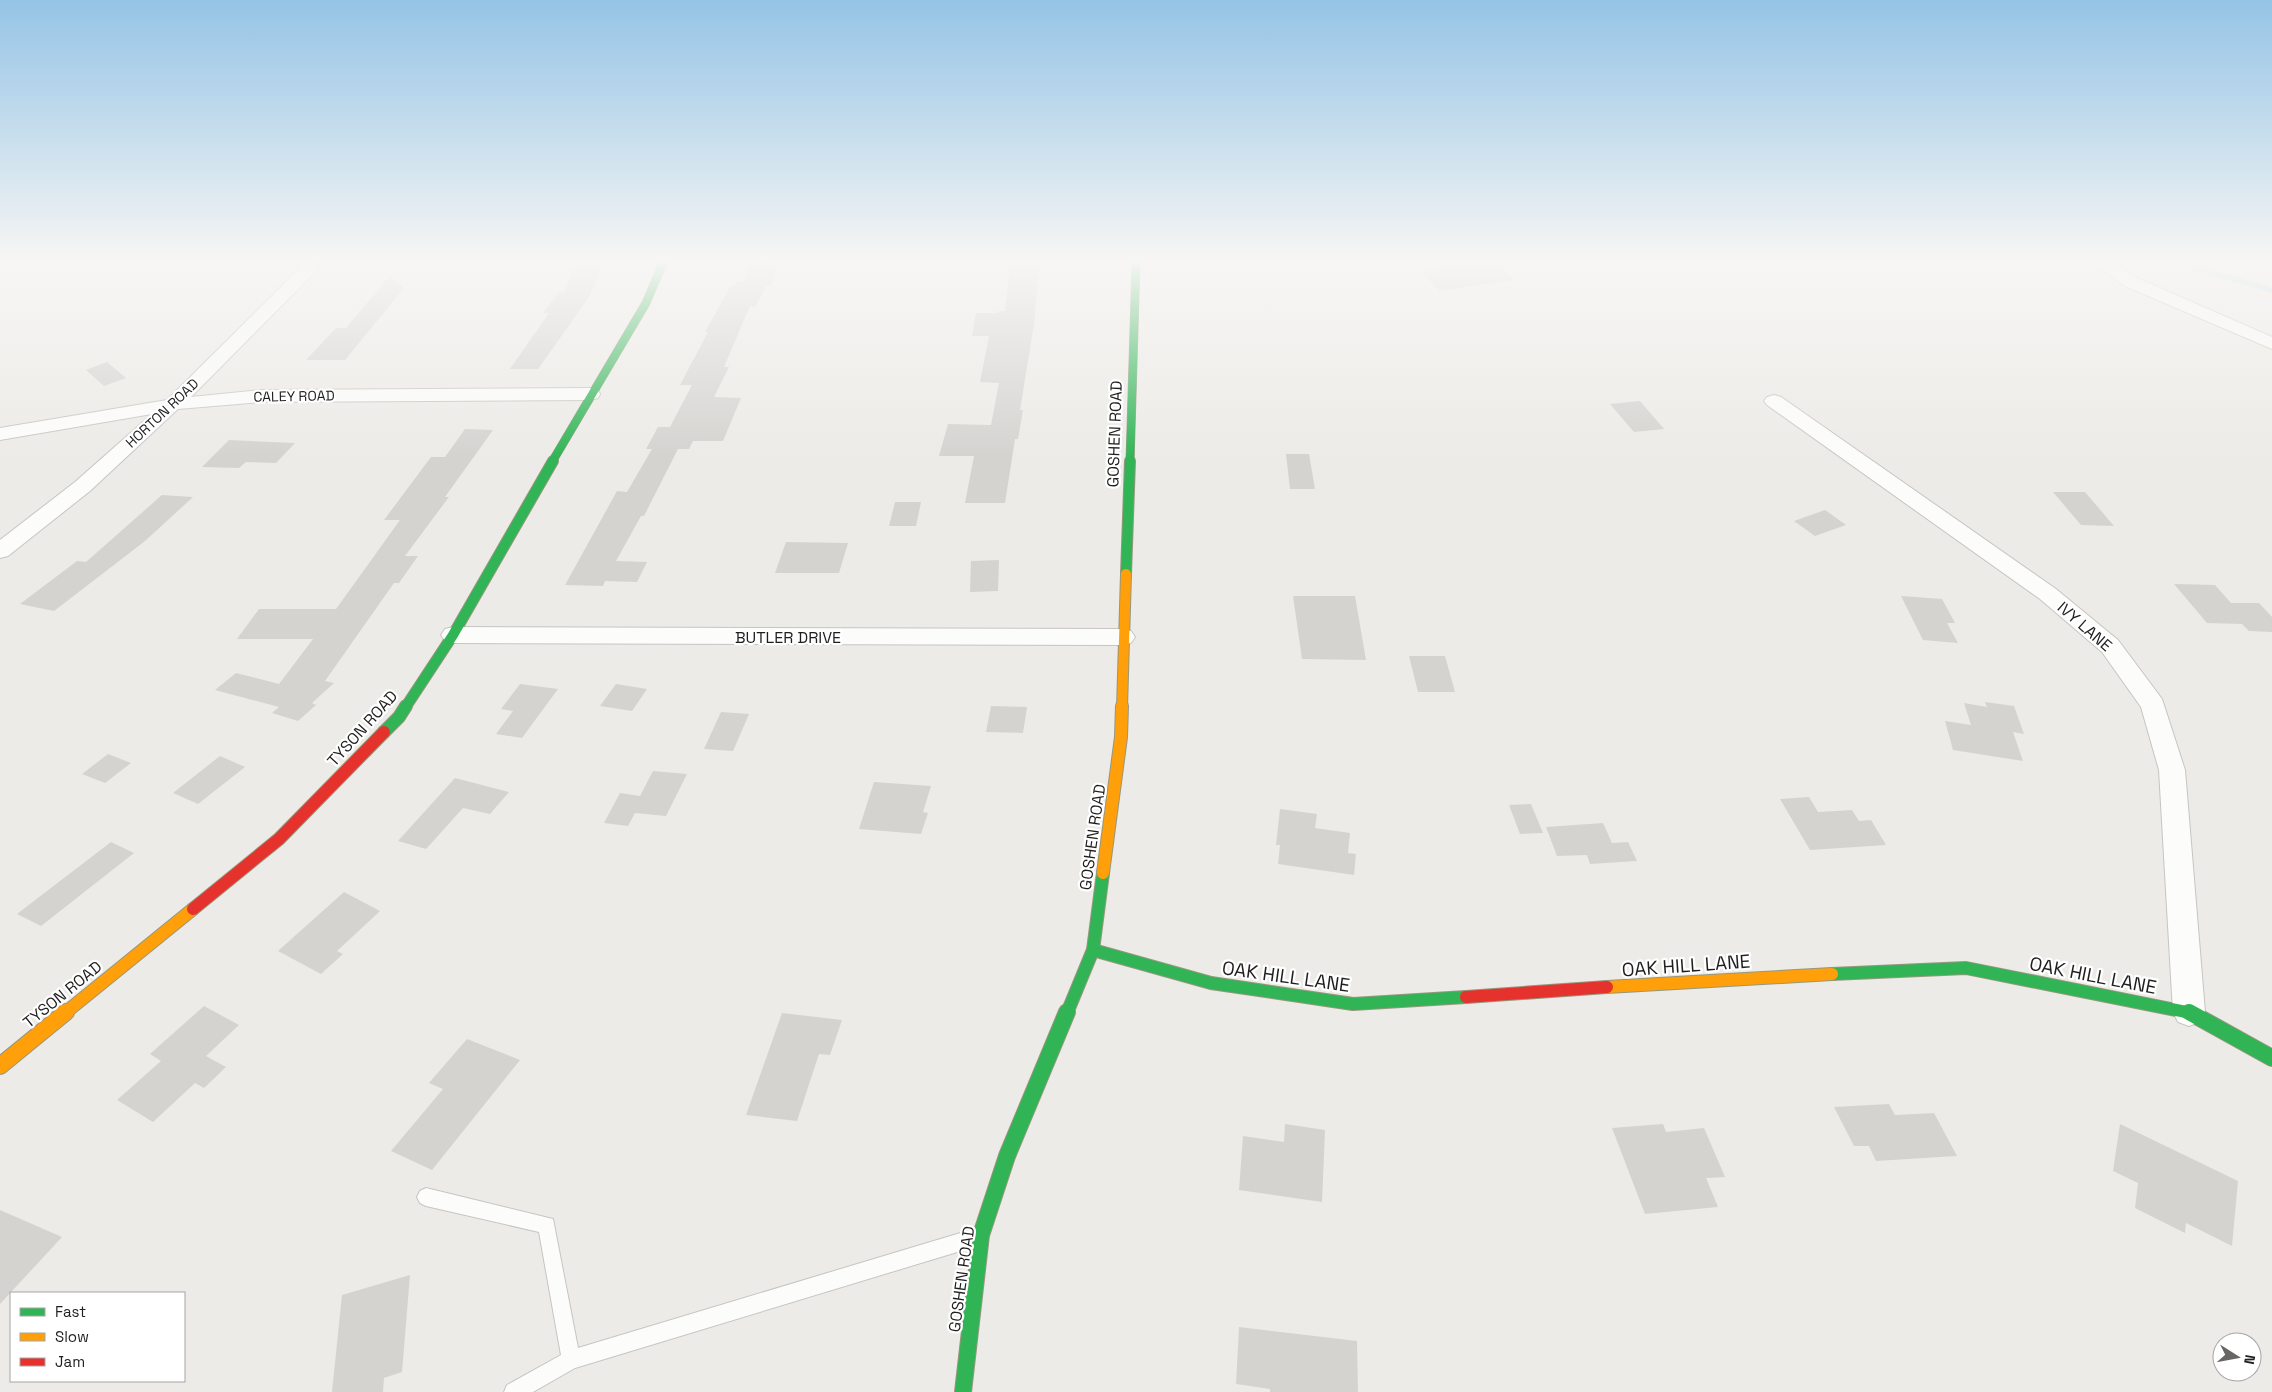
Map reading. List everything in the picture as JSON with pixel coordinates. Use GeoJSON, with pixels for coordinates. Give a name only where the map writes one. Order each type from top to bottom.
{"type":"FeatureCollection","features":[{"type":"Feature","properties":{"kind":"street","name":"HORTON ROAD"},"geometry":{"type":"LineString","coordinates":[[0,551],[37,525],[174,404],[250,328]]}},
{"type":"Feature","properties":{"kind":"street","name":"TYSON ROAD"},"geometry":{"type":"LineString","coordinates":[[0,1066],[279,839],[399,717],[453,635],[591,394],[631,328]]}},
{"type":"Feature","properties":{"kind":"street","name":"GOSHEN ROAD"},"geometry":{"type":"LineString","coordinates":[[963,1392],[981,1235],[1007,1156],[1094,950],[1121,737],[1134,328]]}},
{"type":"Feature","properties":{"kind":"street"},"geometry":{"type":"LineString","coordinates":[[2236,328],[2272,344]]}},
{"type":"Feature","properties":{"kind":"street","name":"CALEY ROAD"},"geometry":{"type":"LineString","coordinates":[[0,434],[174,404],[262,396],[591,394]]}},
{"type":"Feature","properties":{"kind":"street","name":"IVY LANE"},"geometry":{"type":"LineString","coordinates":[[1774,401],[2048,594],[2110,646],[2153,705],[2172,770],[2189,1012]]}},
{"type":"Feature","properties":{"kind":"street","name":"BUTLER DRIVE"},"geometry":{"type":"LineString","coordinates":[[453,635],[1123,637]]}},
{"type":"Feature","properties":{"kind":"street","name":"OAK HILL LANE"},"geometry":{"type":"LineString","coordinates":[[1094,950],[1211,983],[1354,1004],[1736,979],[1966,968],[2189,1012],[2272,1058]]}},
{"type":"Feature","properties":{"kind":"lane"},"geometry":{"type":"LineString","coordinates":[[426,1197],[547,1225],[571,1360]]}},
{"type":"Feature","properties":{"kind":"lane"},"geometry":{"type":"LineString","coordinates":[[514,1392],[571,1360],[981,1235]]}},
{"type":"Feature","properties":{"kind":"building"},"geometry":{"type":"Polygon","coordinates":[[[336,328],[371,328],[345,360],[306,360],[336,328]]]}},
{"type":"Feature","properties":{"kind":"building"},"geometry":{"type":"Polygon","coordinates":[[[539,328],[567,328],[538,369],[510,369],[539,328]]]}},
{"type":"Feature","properties":{"kind":"building"},"geometry":{"type":"Polygon","coordinates":[[[707,328],[741,328],[724,367],[729,367],[714,397],[741,398],[723,441],[693,441],[689,449],[678,449],[644,516],[641,516],[616,561],[647,562],[637,582],[605,581],[603,586],[565,585],[617,491],[627,492],[652,449],[646,449],[658,427],[670,427],[692,385],[680,385],[708,332],[705,332],[707,328]]]}},
{"type":"Feature","properties":{"kind":"building"},"geometry":{"type":"Polygon","coordinates":[[[973,328],[1033,328],[1020,410],[1023,410],[1018,439],[1015,439],[1005,503],[965,503],[974,456],[939,456],[948,424],[991,425],[999,383],[980,382],[989,336],[972,336],[973,328]]]}},
{"type":"Feature","properties":{"kind":"building"},"geometry":{"type":"Polygon","coordinates":[[[107,362],[126,378],[104,386],[86,370],[107,362]]]}},
{"type":"Feature","properties":{"kind":"building"},"geometry":{"type":"Polygon","coordinates":[[[1640,401],[1664,429],[1634,432],[1610,404],[1640,401]]]}},
{"type":"Feature","properties":{"kind":"building"},"geometry":{"type":"Polygon","coordinates":[[[465,429],[493,430],[445,497],[449,497],[405,556],[418,556],[399,583],[394,583],[325,681],[334,683],[312,703],[316,705],[298,721],[272,713],[279,707],[215,690],[236,673],[279,684],[313,639],[237,639],[259,609],[336,609],[400,520],[384,520],[431,457],[445,457],[465,429]]]}},
{"type":"Feature","properties":{"kind":"building"},"geometry":{"type":"Polygon","coordinates":[[[229,440],[295,443],[276,463],[246,462],[239,468],[202,467],[229,440]]]}},
{"type":"Feature","properties":{"kind":"building"},"geometry":{"type":"Polygon","coordinates":[[[1286,454],[1309,454],[1315,489],[1290,489],[1286,454]]]}},
{"type":"Feature","properties":{"kind":"building"},"geometry":{"type":"Polygon","coordinates":[[[2053,492],[2085,492],[2114,526],[2081,525],[2053,492]]]}},
{"type":"Feature","properties":{"kind":"building"},"geometry":{"type":"Polygon","coordinates":[[[162,495],[193,497],[145,541],[54,611],[20,604],[77,561],[86,562],[162,495]]]}},
{"type":"Feature","properties":{"kind":"building"},"geometry":{"type":"Polygon","coordinates":[[[895,502],[921,502],[916,526],[889,526],[895,502]]]}},
{"type":"Feature","properties":{"kind":"building"},"geometry":{"type":"Polygon","coordinates":[[[1825,510],[1846,525],[1815,536],[1794,521],[1825,510]]]}},
{"type":"Feature","properties":{"kind":"building"},"geometry":{"type":"Polygon","coordinates":[[[786,542],[848,543],[839,573],[775,573],[786,542]]]}},
{"type":"Feature","properties":{"kind":"building"},"geometry":{"type":"Polygon","coordinates":[[[999,560],[998,591],[970,592],[971,561],[999,560]]]}},
{"type":"Feature","properties":{"kind":"building"},"geometry":{"type":"Polygon","coordinates":[[[2174,584],[2215,585],[2231,603],[2259,603],[2272,617],[2272,632],[2249,631],[2242,624],[2207,623],[2174,584]]]}},
{"type":"Feature","properties":{"kind":"building"},"geometry":{"type":"Polygon","coordinates":[[[1293,596],[1355,596],[1366,660],[1302,659],[1293,596]]]}},
{"type":"Feature","properties":{"kind":"building"},"geometry":{"type":"Polygon","coordinates":[[[1901,596],[1942,599],[1955,623],[1947,623],[1958,643],[1923,640],[1901,596]]]}},
{"type":"Feature","properties":{"kind":"building"},"geometry":{"type":"Polygon","coordinates":[[[1409,656],[1445,656],[1455,692],[1418,692],[1409,656]]]}},
{"type":"Feature","properties":{"kind":"building"},"geometry":{"type":"Polygon","coordinates":[[[520,684],[558,689],[522,738],[496,734],[513,711],[501,709],[520,684]]]}},
{"type":"Feature","properties":{"kind":"building"},"geometry":{"type":"Polygon","coordinates":[[[616,684],[647,689],[632,711],[600,706],[616,684]]]}},
{"type":"Feature","properties":{"kind":"building"},"geometry":{"type":"Polygon","coordinates":[[[1985,702],[2014,706],[2024,734],[2013,732],[2023,761],[1953,750],[1945,721],[1971,725],[1964,703],[1987,707],[1985,702]]]}},
{"type":"Feature","properties":{"kind":"building"},"geometry":{"type":"Polygon","coordinates":[[[991,706],[1027,707],[1023,733],[986,732],[991,706]]]}},
{"type":"Feature","properties":{"kind":"building"},"geometry":{"type":"Polygon","coordinates":[[[721,712],[749,714],[733,751],[704,749],[721,712]]]}},
{"type":"Feature","properties":{"kind":"building"},"geometry":{"type":"Polygon","coordinates":[[[108,754],[131,763],[105,783],[82,774],[108,754]]]}},
{"type":"Feature","properties":{"kind":"building"},"geometry":{"type":"Polygon","coordinates":[[[220,756],[245,767],[198,804],[173,793],[220,756]]]}},
{"type":"Feature","properties":{"kind":"building"},"geometry":{"type":"Polygon","coordinates":[[[653,771],[687,774],[666,816],[635,813],[628,826],[604,823],[620,793],[640,796],[653,771]]]}},
{"type":"Feature","properties":{"kind":"building"},"geometry":{"type":"Polygon","coordinates":[[[455,778],[509,792],[490,814],[463,808],[426,849],[398,841],[455,778]]]}},
{"type":"Feature","properties":{"kind":"building"},"geometry":{"type":"Polygon","coordinates":[[[874,782],[931,786],[923,812],[928,813],[921,834],[859,829],[874,782]]]}},
{"type":"Feature","properties":{"kind":"building"},"geometry":{"type":"Polygon","coordinates":[[[1809,797],[1818,812],[1852,810],[1859,821],[1871,820],[1886,845],[1810,850],[1780,799],[1809,797]]]}},
{"type":"Feature","properties":{"kind":"building"},"geometry":{"type":"Polygon","coordinates":[[[1531,804],[1543,833],[1520,834],[1509,805],[1531,804]]]}},
{"type":"Feature","properties":{"kind":"building"},"geometry":{"type":"Polygon","coordinates":[[[1280,809],[1317,814],[1315,828],[1350,833],[1348,853],[1356,854],[1354,875],[1278,864],[1280,845],[1276,845],[1280,809]]]}},
{"type":"Feature","properties":{"kind":"building"},"geometry":{"type":"Polygon","coordinates":[[[1603,823],[1612,843],[1628,842],[1637,861],[1590,864],[1587,855],[1557,856],[1546,827],[1603,823]]]}},
{"type":"Feature","properties":{"kind":"building"},"geometry":{"type":"Polygon","coordinates":[[[111,842],[134,853],[41,926],[17,914],[111,842]]]}},
{"type":"Feature","properties":{"kind":"building"},"geometry":{"type":"Polygon","coordinates":[[[344,892],[380,911],[337,951],[343,954],[321,974],[278,951],[344,892]]]}},
{"type":"Feature","properties":{"kind":"building"},"geometry":{"type":"Polygon","coordinates":[[[204,1006],[239,1025],[206,1056],[226,1067],[204,1088],[195,1083],[153,1122],[117,1100],[161,1061],[150,1054],[204,1006]]]}},
{"type":"Feature","properties":{"kind":"building"},"geometry":{"type":"Polygon","coordinates":[[[782,1013],[842,1020],[830,1055],[819,1054],[797,1121],[746,1115],[782,1013]]]}},
{"type":"Feature","properties":{"kind":"building"},"geometry":{"type":"Polygon","coordinates":[[[467,1039],[520,1060],[432,1170],[391,1151],[443,1089],[429,1083],[467,1039]]]}},
{"type":"Feature","properties":{"kind":"building"},"geometry":{"type":"Polygon","coordinates":[[[1889,1104],[1895,1115],[1934,1113],[1957,1156],[1876,1161],[1869,1146],[1854,1146],[1834,1107],[1889,1104]]]}},
{"type":"Feature","properties":{"kind":"building"},"geometry":{"type":"Polygon","coordinates":[[[1285,1124],[1325,1130],[1322,1202],[1239,1190],[1243,1136],[1284,1142],[1285,1124]]]}},
{"type":"Feature","properties":{"kind":"building"},"geometry":{"type":"Polygon","coordinates":[[[1663,1124],[1666,1132],[1704,1128],[1725,1177],[1706,1178],[1718,1207],[1645,1214],[1612,1128],[1663,1124]]]}},
{"type":"Feature","properties":{"kind":"building"},"geometry":{"type":"Polygon","coordinates":[[[2120,1124],[2238,1181],[2232,1246],[2186,1223],[2185,1233],[2135,1208],[2138,1183],[2113,1171],[2120,1124]]]}},
{"type":"Feature","properties":{"kind":"building"},"geometry":{"type":"Polygon","coordinates":[[[0,1210],[62,1237],[0,1304],[0,1210]]]}},
{"type":"Feature","properties":{"kind":"building"},"geometry":{"type":"Polygon","coordinates":[[[410,1275],[402,1372],[384,1378],[383,1392],[332,1392],[342,1295],[410,1275]]]}},
{"type":"Feature","properties":{"kind":"building"},"geometry":{"type":"Polygon","coordinates":[[[1239,1327],[1357,1341],[1358,1392],[1270,1392],[1270,1389],[1236,1384],[1239,1327]]]}},
{"type":"Feature","properties":{"kind":"traffic: fast"},"geometry":{"type":"LineString","coordinates":[[384,732],[399,717],[453,635],[631,328]]}},
{"type":"Feature","properties":{"kind":"traffic: fast"},"geometry":{"type":"LineString","coordinates":[[1126,574],[1134,328]]}},
{"type":"Feature","properties":{"kind":"traffic: fast"},"geometry":{"type":"LineString","coordinates":[[963,1392],[981,1235],[1007,1156],[1093,950],[1103,873]]}},
{"type":"Feature","properties":{"kind":"traffic: fast"},"geometry":{"type":"LineString","coordinates":[[1093,950],[1211,983],[1353,1004],[1466,997]]}},
{"type":"Feature","properties":{"kind":"traffic: fast"},"geometry":{"type":"LineString","coordinates":[[1832,974],[1966,968],[2189,1012],[2272,1058]]}},
{"type":"Feature","properties":{"kind":"traffic: slow"},"geometry":{"type":"LineString","coordinates":[[1103,873],[1121,737],[1126,574]]}},
{"type":"Feature","properties":{"kind":"traffic: slow"},"geometry":{"type":"LineString","coordinates":[[0,1066],[193,909]]}},
{"type":"Feature","properties":{"kind":"traffic: slow"},"geometry":{"type":"LineString","coordinates":[[1607,987],[1832,974]]}},
{"type":"Feature","properties":{"kind":"traffic: jam"},"geometry":{"type":"LineString","coordinates":[[193,909],[279,839],[384,732]]}},
{"type":"Feature","properties":{"kind":"traffic: jam"},"geometry":{"type":"LineString","coordinates":[[1466,997],[1607,987]]}}]}
